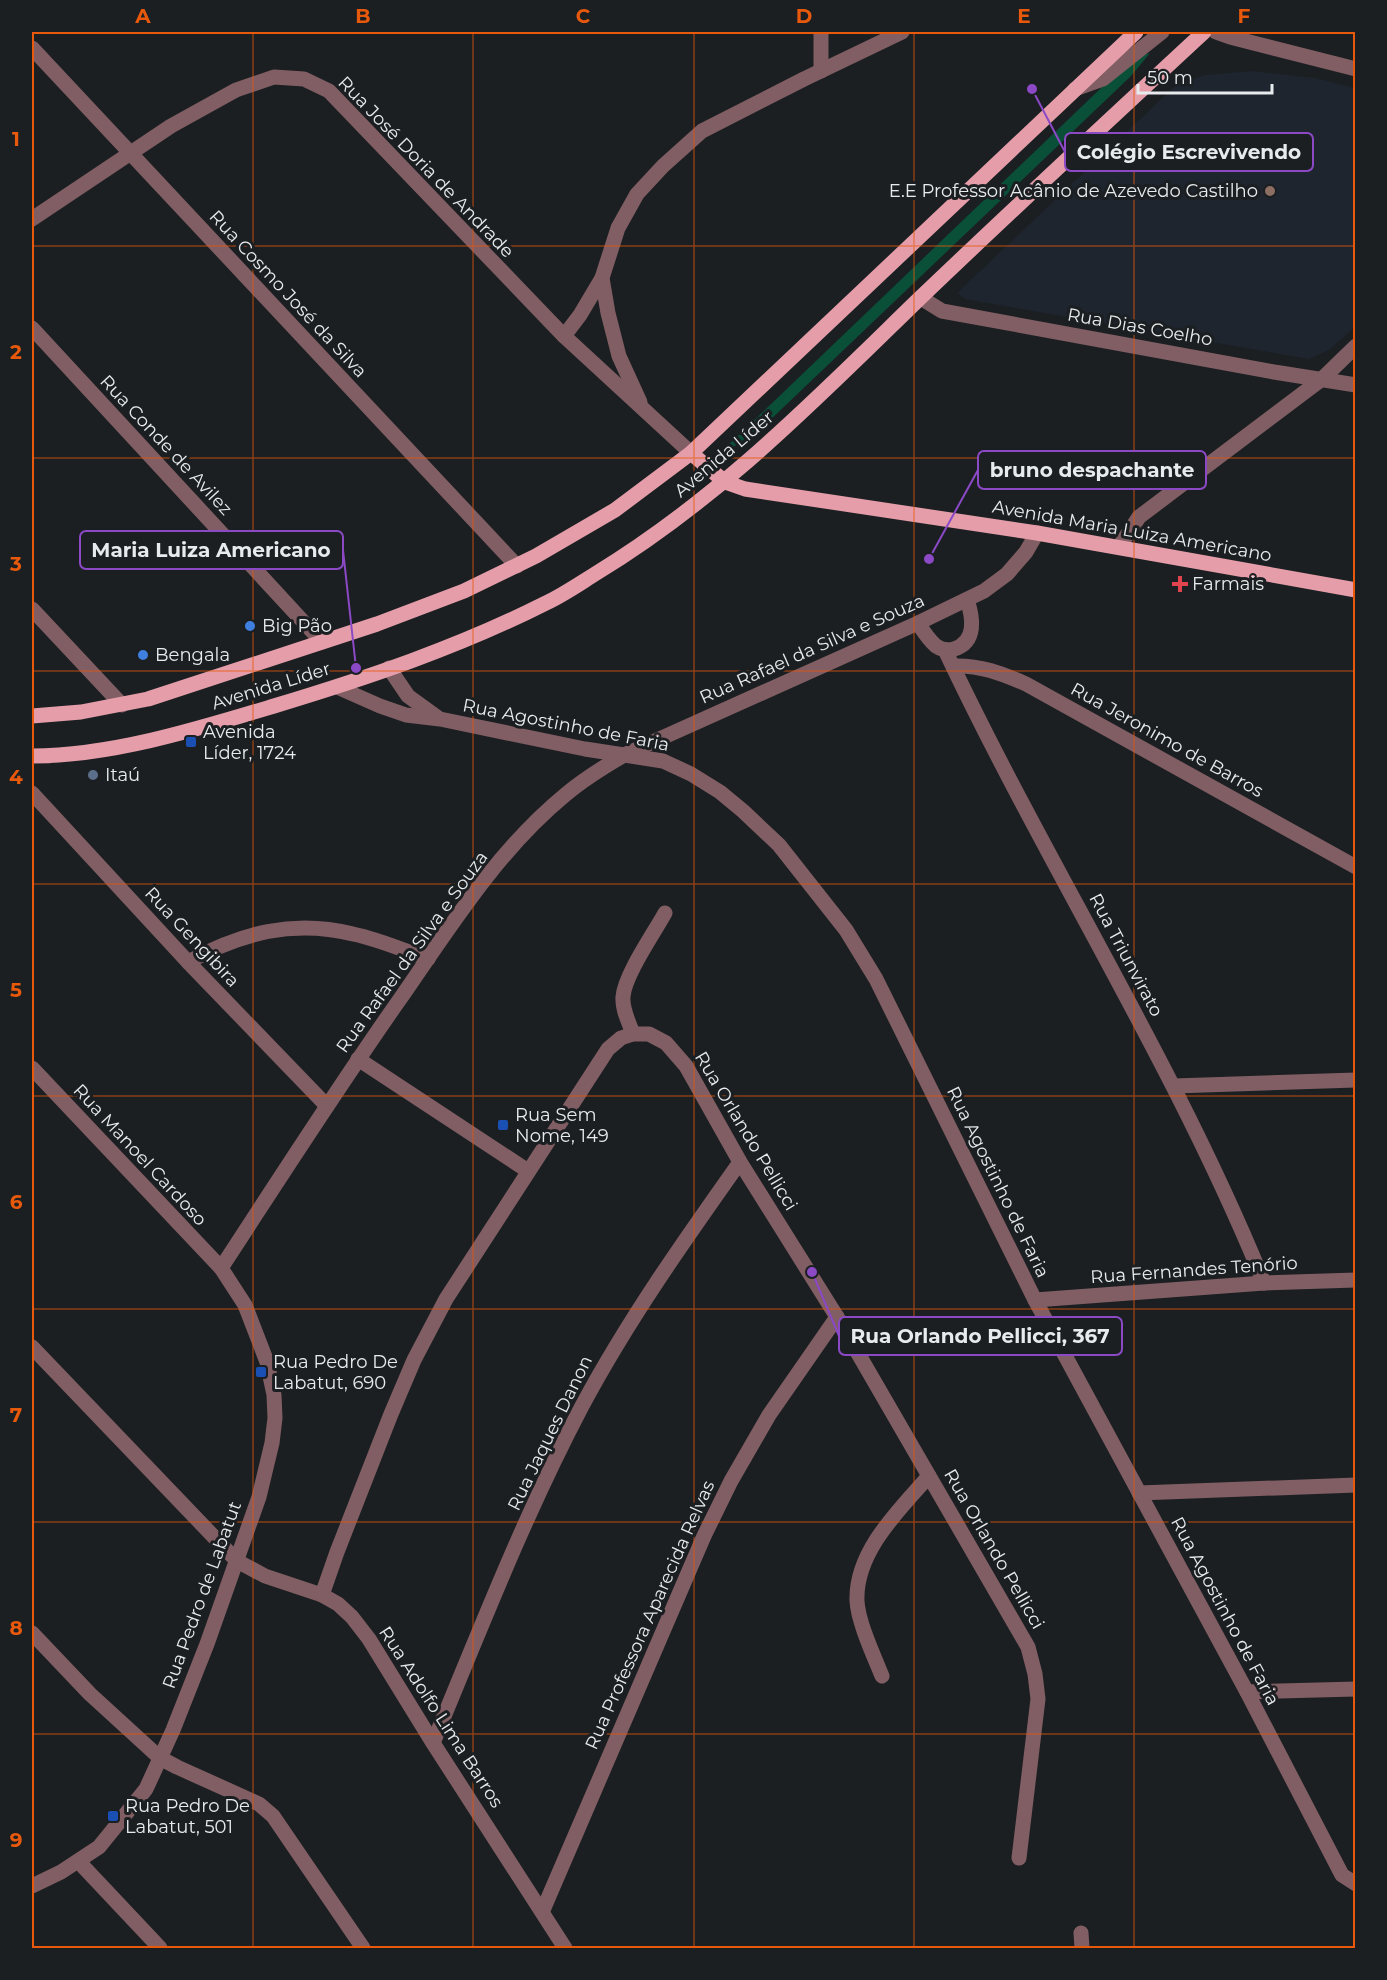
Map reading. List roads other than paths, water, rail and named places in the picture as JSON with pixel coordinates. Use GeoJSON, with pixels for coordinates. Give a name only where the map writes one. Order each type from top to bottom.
{"type":"FeatureCollection","features":[{"type":"Feature","properties":{"kind":"main road","name":"Avenida Líder"},"geometry":{"type":"LineString","coordinates":[[32,716],[81,712],[148,699],[377,624],[440,600],[517,566],[615,510],[692,453],[1136,32]]}},
{"type":"Feature","properties":{"kind":"main road","name":"Avenida Líder"},"geometry":{"type":"LineString","coordinates":[[32,756],[50,756],[127,745],[163,737],[337,687],[430,655],[548,602],[629,553],[725,482],[778,436],[1204,32]]}},
{"type":"Feature","properties":{"kind":"main road"},"geometry":{"type":"LineString","coordinates":[[692,453],[725,482]]}},
{"type":"Feature","properties":{"kind":"main road","name":"Avenida Maria Luiza Americano"},"geometry":{"type":"LineString","coordinates":[[725,482],[752,490],[1037,533],[1356,590]]}},
{"type":"Feature","properties":{"kind":"street"},"geometry":{"type":"LineString","coordinates":[[821,32],[821,71]]}},
{"type":"Feature","properties":{"kind":"street"},"geometry":{"type":"LineString","coordinates":[[564,336],[580,315],[602,278],[618,228],[637,194],[663,166],[702,131],[902,32]]}},
{"type":"Feature","properties":{"kind":"street"},"geometry":{"type":"LineString","coordinates":[[1075,89],[1103,80],[1162,32]]}},
{"type":"Feature","properties":{"kind":"street"},"geometry":{"type":"LineString","coordinates":[[1216,32],[1356,69]]}},
{"type":"Feature","properties":{"kind":"street","name":"Rua Cosmo José da Silva"},"geometry":{"type":"LineString","coordinates":[[32,48],[517,566]]}},
{"type":"Feature","properties":{"kind":"street","name":"Rua José Doria de Andrade"},"geometry":{"type":"LineString","coordinates":[[32,219],[171,126],[236,90],[274,77],[304,79],[329,91],[564,336],[692,453]]}},
{"type":"Feature","properties":{"kind":"street"},"geometry":{"type":"LineString","coordinates":[[602,278],[619,356],[642,407]]}},
{"type":"Feature","properties":{"kind":"street","name":"Rua Dias Coelho"},"geometry":{"type":"LineString","coordinates":[[921,298],[942,311],[1356,385]]}},
{"type":"Feature","properties":{"kind":"street","name":"Rua Conde de Avilez"},"geometry":{"type":"LineString","coordinates":[[32,328],[322,642]]}},
{"type":"Feature","properties":{"kind":"street"},"geometry":{"type":"LineString","coordinates":[[1119,547],[1139,517],[1322,379],[1356,346]]}},
{"type":"Feature","properties":{"kind":"street","name":"Rua Rafael da Silva e Souza"},"geometry":{"type":"LineString","coordinates":[[221,1268],[358,1059],[481,883],[521,837],[565,795],[595,772],[626,754],[968,600],[1007,573],[1026,552],[1037,533]]}},
{"type":"Feature","properties":{"kind":"street"},"geometry":{"type":"LineString","coordinates":[[918,623],[932,642],[945,650],[960,647],[969,636],[973,621],[968,600]]}},
{"type":"Feature","properties":{"kind":"street"},"geometry":{"type":"LineString","coordinates":[[32,609],[122,705]]}},
{"type":"Feature","properties":{"kind":"street","name":"Rua Triunvirato"},"geometry":{"type":"LineString","coordinates":[[945,650],[984,730],[1174,1086],[1264,1283]]}},
{"type":"Feature","properties":{"kind":"street","name":"Rua Jeronimo de Barros"},"geometry":{"type":"LineString","coordinates":[[953,666],[983,667],[1026,684],[1356,867]]}},
{"type":"Feature","properties":{"kind":"street","name":"Rua Agostinho de Faria"},"geometry":{"type":"LineString","coordinates":[[389,669],[408,696],[440,719]]}},
{"type":"Feature","properties":{"kind":"street","name":"Rua Agostinho de Faria"},"geometry":{"type":"LineString","coordinates":[[337,687],[397,712],[663,761],[691,774],[720,792],[743,810],[779,845],[846,930],[876,979],[1035,1300],[1247,1692],[1342,1875],[1356,1884]]}},
{"type":"Feature","properties":{"kind":"street","name":"Rua Gengibira"},"geometry":{"type":"LineString","coordinates":[[32,793],[188,962],[327,1106]]}},
{"type":"Feature","properties":{"kind":"street"},"geometry":{"type":"LineString","coordinates":[[322,1595],[341,1541],[414,1360],[446,1299],[608,1049],[621,1038],[633,1034],[624,1011],[623,997],[627,982],[665,913]]}},
{"type":"Feature","properties":{"kind":"street"},"geometry":{"type":"LineString","coordinates":[[188,962],[217,946],[255,933],[301,927],[352,933],[428,959]]}},
{"type":"Feature","properties":{"kind":"street","name":"Rua Orlando Pellicci"},"geometry":{"type":"LineString","coordinates":[[633,1034],[649,1034],[666,1042],[686,1066],[740,1161],[837,1317],[1028,1647],[1038,1699],[1019,1858]]}},
{"type":"Feature","properties":{"kind":"street"},"geometry":{"type":"LineString","coordinates":[[358,1059],[528,1171]]}},
{"type":"Feature","properties":{"kind":"street","name":"Rua Manoel Cardoso"},"geometry":{"type":"LineString","coordinates":[[32,1068],[221,1268]]}},
{"type":"Feature","properties":{"kind":"street"},"geometry":{"type":"LineString","coordinates":[[1174,1086],[1356,1080]]}},
{"type":"Feature","properties":{"kind":"street","name":"Rua Jaques Danon"},"geometry":{"type":"LineString","coordinates":[[433,1743],[505,1572],[582,1407],[626,1328],[740,1161]]}},
{"type":"Feature","properties":{"kind":"street","name":"Rua Pedro de Labatut"},"geometry":{"type":"LineString","coordinates":[[32,1886],[79,1862],[99,1847],[146,1789],[207,1644],[259,1497],[275,1418],[274,1395],[267,1362],[245,1305],[221,1268]]}},
{"type":"Feature","properties":{"kind":"street","name":"Rua Fernandes Tenório"},"geometry":{"type":"LineString","coordinates":[[1035,1300],[1264,1283],[1356,1280]]}},
{"type":"Feature","properties":{"kind":"street","name":"Rua Professora Aparecida Relvas"},"geometry":{"type":"LineString","coordinates":[[543,1910],[699,1547],[731,1481],[769,1415],[837,1317]]}},
{"type":"Feature","properties":{"kind":"street","name":"Rua Adolfo Lima Barros"},"geometry":{"type":"LineString","coordinates":[[32,1347],[237,1561],[250,1570],[322,1595],[338,1604],[352,1617],[369,1639],[565,1948]]}},
{"type":"Feature","properties":{"kind":"street"},"geometry":{"type":"LineString","coordinates":[[882,1676],[857,1602],[860,1577],[872,1548],[929,1476]]}},
{"type":"Feature","properties":{"kind":"street"},"geometry":{"type":"LineString","coordinates":[[1139,1493],[1356,1485]]}},
{"type":"Feature","properties":{"kind":"street"},"geometry":{"type":"LineString","coordinates":[[32,1633],[90,1694],[160,1758],[259,1804],[273,1816],[363,1948]]}},
{"type":"Feature","properties":{"kind":"street"},"geometry":{"type":"LineString","coordinates":[[1247,1692],[1356,1689]]}},
{"type":"Feature","properties":{"kind":"street"},"geometry":{"type":"LineString","coordinates":[[79,1862],[160,1948]]}},
{"type":"Feature","properties":{"kind":"place","name":"Colégio Escrevivendo"},"geometry":{"type":"Point","coordinates":[1032,89]}},
{"type":"Feature","properties":{"kind":"place","name":"E.E Professor Acânio de Azevedo Castilho"},"geometry":{"type":"Point","coordinates":[1270,191]}},
{"type":"Feature","properties":{"kind":"place","name":"bruno despachante"},"geometry":{"type":"Point","coordinates":[929,559]}},
{"type":"Feature","properties":{"kind":"place","name":"Farmais"},"geometry":{"type":"Point","coordinates":[1180,584]}},
{"type":"Feature","properties":{"kind":"place","name":"Big Pão"},"geometry":{"type":"Point","coordinates":[250,626]}},
{"type":"Feature","properties":{"kind":"place","name":"Bengala"},"geometry":{"type":"Point","coordinates":[143,655]}},
{"type":"Feature","properties":{"kind":"place","name":"Maria Luiza Americano"},"geometry":{"type":"Point","coordinates":[356,668]}},
{"type":"Feature","properties":{"kind":"place","name":"Avenida Líder, 1724"},"geometry":{"type":"Point","coordinates":[191,742]}},
{"type":"Feature","properties":{"kind":"place","name":"Itaú"},"geometry":{"type":"Point","coordinates":[93,775]}},
{"type":"Feature","properties":{"kind":"place","name":"Rua Sem Nome, 149"},"geometry":{"type":"Point","coordinates":[503,1125]}},
{"type":"Feature","properties":{"kind":"place","name":"Rua Orlando Pellicci, 367"},"geometry":{"type":"Point","coordinates":[812,1272]}},
{"type":"Feature","properties":{"kind":"place","name":"Rua Pedro De Labatut, 690"},"geometry":{"type":"Point","coordinates":[261,1372]}},
{"type":"Feature","properties":{"kind":"place","name":"Rua Pedro De Labatut, 501"},"geometry":{"type":"Point","coordinates":[113,1816]}}]}
